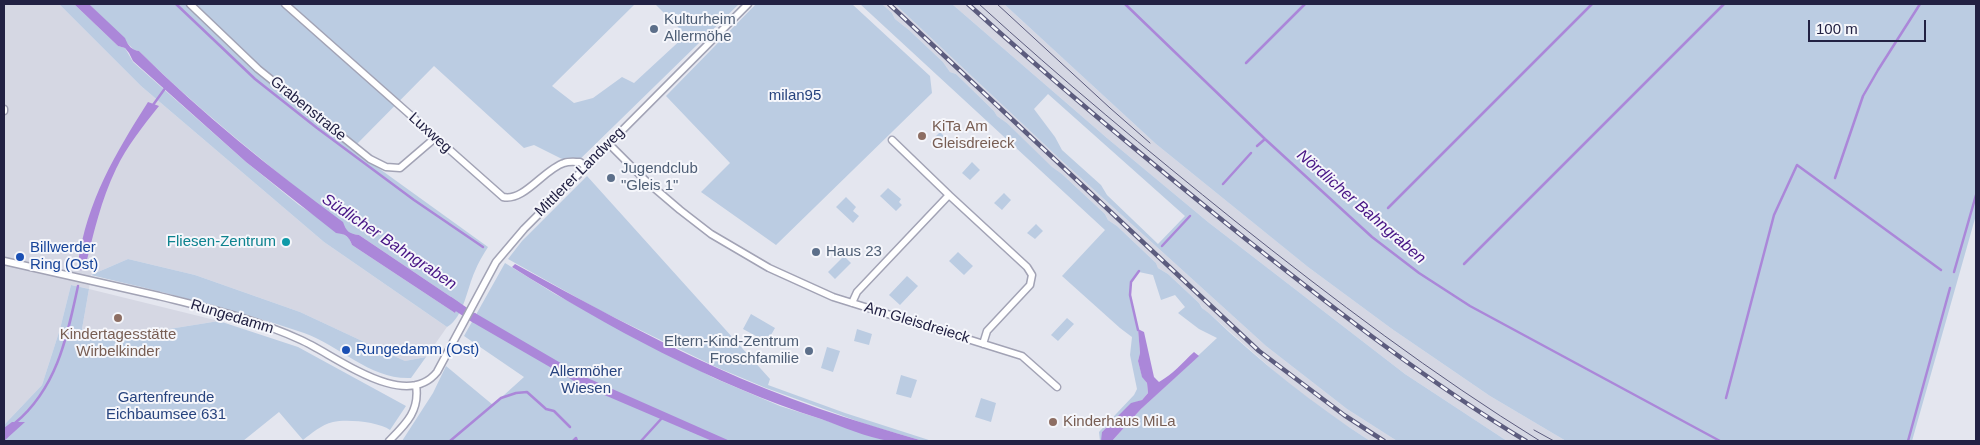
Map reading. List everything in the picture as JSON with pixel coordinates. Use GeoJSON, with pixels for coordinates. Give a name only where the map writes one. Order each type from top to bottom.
{"type":"FeatureCollection","features":[{"type":"Feature","properties":{"kind":"street","name":"Grabenstraße"},"geometry":{"type":"LineString","coordinates":[[190,4],[258,69],[370,159],[386,167],[400,168],[435,138]]}},
{"type":"Feature","properties":{"kind":"street","name":"Luxweg"},"geometry":{"type":"LineString","coordinates":[[285,4],[503,197],[516,197],[563,163],[580,162],[586,167]]}},
{"type":"Feature","properties":{"kind":"street","name":"Mittlerer Landweg"},"geometry":{"type":"LineString","coordinates":[[416,385],[432,378],[443,362],[473,303],[503,252],[748,4]]}},
{"type":"Feature","properties":{"kind":"street","name":"Am Gleisdreieck"},"geometry":{"type":"LineString","coordinates":[[892,140],[1027,267],[1032,275],[1030,284],[986,333],[982,344]]}},
{"type":"Feature","properties":{"kind":"street","name":"Am Gleisdreieck"},"geometry":{"type":"LineString","coordinates":[[609,144],[669,202],[711,234],[769,268],[817,291],[1022,356],[1057,387]]}},
{"type":"Feature","properties":{"kind":"street","name":"Am Gleisdreieck"},"geometry":{"type":"LineString","coordinates":[[852,303],[857,292],[949,195]]}},
{"type":"Feature","properties":{"kind":"street","name":"Rungedamm"},"geometry":{"type":"LineString","coordinates":[[4,261],[195,304],[239,317],[302,340],[385,384],[403,387],[416,385]]}},
{"type":"Feature","properties":{"kind":"street"},"geometry":{"type":"LineString","coordinates":[[389,441],[414,410],[418,397],[416,385]]}},
{"type":"Feature","properties":{"kind":"shaded area"},"geometry":{"type":"Polygon","coordinates":[[[4,4],[59,4],[141,86],[324,242],[447,327],[426,357],[405,361],[300,312],[195,275],[128,259],[91,275],[89,289],[71,285],[60,329],[42,385],[4,425],[4,4]]]}},
{"type":"Feature","properties":{"kind":"shaded area"},"geometry":{"type":"Polygon","coordinates":[[[74,4],[89,4],[125,38],[130,47],[139,51],[187,97],[238,140],[343,222],[348,232],[359,235],[460,303],[455,313],[352,245],[346,236],[336,233],[246,162],[133,61],[125,48],[118,46],[74,4]]]}},
{"type":"Feature","properties":{"kind":"shaded area"},"geometry":{"type":"Polygon","coordinates":[[[882,4],[895,4],[1061,160],[1266,346],[1347,409],[1397,441],[1370,441],[1321,409],[1283,379],[1211,315],[1206,313],[1199,303],[1168,274],[1158,268],[1156,263],[1117,226],[1108,220],[1105,214],[1062,174],[1051,167],[956,74],[950,72],[943,62],[895,19],[892,13],[882,4]]]}},
{"type":"Feature","properties":{"kind":"shaded area"},"geometry":{"type":"Polygon","coordinates":[[[952,4],[1004,4],[1156,144],[1308,267],[1392,329],[1490,396],[1566,441],[1507,441],[1405,374],[1208,222],[1107,138],[952,4]]]}},
{"type":"Feature","properties":{"kind":"shaded area"},"geometry":{"type":"Polygon","coordinates":[[[148,102],[159,106],[120,161],[102,204],[86,264],[78,263],[82,240],[95,199],[124,140],[148,102]]]}},
{"type":"Feature","properties":{"kind":"shaded area"},"geometry":{"type":"Polygon","coordinates":[[[515,264],[639,330],[740,378],[818,408],[923,441],[893,442],[872,437],[740,389],[662,353],[586,312],[512,267],[515,264]]]}},
{"type":"Feature","properties":{"kind":"shaded area"},"geometry":{"type":"Polygon","coordinates":[[[89,289],[219,321],[144,333],[82,329],[89,289]]]}},
{"type":"Feature","properties":{"kind":"shaded area"},"geometry":{"type":"Polygon","coordinates":[[[475,313],[583,376],[730,441],[712,441],[581,385],[472,322],[475,313]]]}},
{"type":"Feature","properties":{"kind":"shaded area"},"geometry":{"type":"Polygon","coordinates":[[[1138,329],[1144,332],[1154,377],[1159,382],[1173,372],[1194,352],[1199,356],[1141,409],[1112,441],[1101,441],[1102,432],[1131,403],[1142,400],[1148,393],[1147,383],[1142,377],[1138,361],[1140,353],[1138,329]]]}},
{"type":"Feature","properties":{"kind":"shaded area"},"geometry":{"type":"Polygon","coordinates":[[[12,422],[25,422],[4,441],[4,428],[12,422]]]}},
{"type":"Feature","properties":{"kind":"green space"},"geometry":{"type":"Polygon","coordinates":[[[59,4],[74,4],[118,46],[125,48],[133,62],[246,162],[299,205],[349,238],[352,245],[455,313],[460,303],[359,235],[351,234],[190,99],[139,51],[134,50],[89,4],[635,4],[552,86],[574,103],[593,98],[622,77],[634,83],[686,35],[655,4],[739,4],[574,165],[534,145],[524,148],[434,66],[352,149],[488,247],[476,268],[461,309],[453,322],[447,327],[324,242],[141,86],[59,4]]]}},
{"type":"Feature","properties":{"kind":"green space","name":"milan95"},"geometry":{"type":"Polygon","coordinates":[[[756,4],[852,4],[930,76],[932,93],[776,245],[701,192],[730,163],[666,96],[756,4]]]}},
{"type":"Feature","properties":{"kind":"green space"},"geometry":{"type":"Polygon","coordinates":[[[860,4],[882,4],[892,13],[895,19],[943,62],[950,72],[956,74],[997,116],[1007,123],[1052,167],[1105,214],[1108,220],[1117,226],[1156,263],[1158,268],[1168,274],[1202,308],[1288,382],[1370,441],[1112,441],[1141,409],[1217,338],[1199,329],[1178,313],[1185,307],[1175,295],[1161,300],[1153,275],[1139,272],[1131,282],[1130,295],[1138,328],[1140,353],[1138,361],[1142,376],[1147,383],[1148,393],[1142,400],[1131,404],[1102,432],[1102,439],[1100,441],[1099,432],[1134,395],[1137,389],[1130,355],[1132,337],[1062,276],[1105,230],[860,4]]]}},
{"type":"Feature","properties":{"kind":"green space"},"geometry":{"type":"Polygon","coordinates":[[[895,4],[952,4],[1107,138],[1208,222],[1405,374],[1507,441],[1397,441],[1347,409],[1266,346],[1061,160],[895,4]],[[1048,94],[1034,109],[1055,137],[1062,150],[1101,185],[1107,195],[1158,244],[1185,216],[1048,94]]]}},
{"type":"Feature","properties":{"kind":"green space"},"geometry":{"type":"Polygon","coordinates":[[[1004,4],[1976,4],[1976,215],[1912,441],[1566,441],[1490,396],[1392,329],[1308,267],[1156,144],[1004,4]]]}},
{"type":"Feature","properties":{"kind":"green space"},"geometry":{"type":"Polygon","coordinates":[[[940,132],[947,139],[938,149],[930,142],[940,132]]]}},
{"type":"Feature","properties":{"kind":"green space"},"geometry":{"type":"Polygon","coordinates":[[[972,162],[980,170],[970,180],[962,173],[972,162]]]}},
{"type":"Feature","properties":{"kind":"green space"},"geometry":{"type":"Polygon","coordinates":[[[587,176],[770,379],[768,385],[845,413],[932,441],[923,441],[868,425],[766,388],[716,367],[601,311],[508,259],[522,241],[587,176]]]}},
{"type":"Feature","properties":{"kind":"green space"},"geometry":{"type":"Polygon","coordinates":[[[888,188],[901,199],[899,202],[902,205],[896,211],[880,196],[888,188]]]}},
{"type":"Feature","properties":{"kind":"green space"},"geometry":{"type":"Polygon","coordinates":[[[1004,193],[1011,200],[1002,210],[994,203],[1004,193]]]}},
{"type":"Feature","properties":{"kind":"green space"},"geometry":{"type":"Polygon","coordinates":[[[846,197],[856,207],[853,211],[859,216],[853,223],[836,207],[846,197]]]}},
{"type":"Feature","properties":{"kind":"green space"},"geometry":{"type":"Polygon","coordinates":[[[1036,224],[1043,231],[1035,239],[1027,233],[1036,224]]]}},
{"type":"Feature","properties":{"kind":"green space"},"geometry":{"type":"Polygon","coordinates":[[[958,252],[973,266],[964,275],[949,261],[958,252]]]}},
{"type":"Feature","properties":{"kind":"green space"},"geometry":{"type":"Polygon","coordinates":[[[844,256],[851,263],[835,279],[828,272],[844,256]]]}},
{"type":"Feature","properties":{"kind":"green space"},"geometry":{"type":"Polygon","coordinates":[[[128,259],[195,275],[300,312],[405,361],[426,357],[411,378],[382,374],[304,333],[171,294],[91,275],[128,259]]]}},
{"type":"Feature","properties":{"kind":"green space","name":"Allermöher Wiesen"},"geometry":{"type":"Polygon","coordinates":[[[505,263],[555,294],[714,378],[780,406],[890,441],[402,441],[433,393],[446,366],[493,405],[524,377],[464,336],[505,263]]]}},
{"type":"Feature","properties":{"kind":"green space"},"geometry":{"type":"Polygon","coordinates":[[[907,276],[918,286],[900,305],[889,295],[907,276]]]}},
{"type":"Feature","properties":{"kind":"green space","name":"Gartenfreunde Eichbaumsee 631"},"geometry":{"type":"Polygon","coordinates":[[[71,285],[89,289],[82,329],[144,333],[219,321],[298,347],[406,406],[390,430],[371,423],[339,421],[317,429],[303,440],[279,412],[243,441],[4,441],[4,425],[42,385],[60,329],[71,285]]]}},
{"type":"Feature","properties":{"kind":"green space"},"geometry":{"type":"Polygon","coordinates":[[[751,314],[775,328],[767,342],[743,329],[751,314]]]}},
{"type":"Feature","properties":{"kind":"green space"},"geometry":{"type":"Polygon","coordinates":[[[1067,318],[1074,324],[1058,341],[1051,335],[1067,318]]]}},
{"type":"Feature","properties":{"kind":"green space"},"geometry":{"type":"Polygon","coordinates":[[[857,329],[872,334],[869,345],[854,341],[857,329]]]}},
{"type":"Feature","properties":{"kind":"green space"},"geometry":{"type":"Polygon","coordinates":[[[827,347],[840,351],[833,372],[821,368],[827,347]]]}},
{"type":"Feature","properties":{"kind":"green space"},"geometry":{"type":"Polygon","coordinates":[[[901,375],[917,380],[911,398],[896,394],[901,375]]]}},
{"type":"Feature","properties":{"kind":"green space"},"geometry":{"type":"Polygon","coordinates":[[[981,398],[996,403],[991,422],[975,417],[981,398]]]}},
{"type":"Feature","properties":{"kind":"waterway"},"geometry":{"type":"LineString","coordinates":[[176,4],[255,79],[414,200],[483,247]]}},
{"type":"Feature","properties":{"kind":"waterway","name":"Nördlicher Bahngraben"},"geometry":{"type":"LineString","coordinates":[[1125,4],[1265,139],[1372,237],[1419,273],[1470,306],[1720,441]]}},
{"type":"Feature","properties":{"kind":"waterway"},"geometry":{"type":"LineString","coordinates":[[1246,63],[1305,4]]}},
{"type":"Feature","properties":{"kind":"waterway"},"geometry":{"type":"LineString","coordinates":[[1388,208],[1592,4]]}},
{"type":"Feature","properties":{"kind":"waterway"},"geometry":{"type":"LineString","coordinates":[[1464,264],[1724,4]]}},
{"type":"Feature","properties":{"kind":"waterway"},"geometry":{"type":"LineString","coordinates":[[1835,178],[1863,96],[1920,4]]}},
{"type":"Feature","properties":{"kind":"waterway"},"geometry":{"type":"LineString","coordinates":[[153,105],[166,87]]}},
{"type":"Feature","properties":{"kind":"waterway"},"geometry":{"type":"LineString","coordinates":[[1257,146],[1265,139]]}},
{"type":"Feature","properties":{"kind":"waterway"},"geometry":{"type":"LineString","coordinates":[[1223,184],[1251,153]]}},
{"type":"Feature","properties":{"kind":"waterway"},"geometry":{"type":"LineString","coordinates":[[1726,398],[1774,215],[1797,165],[1941,270]]}},
{"type":"Feature","properties":{"kind":"waterway"},"geometry":{"type":"LineString","coordinates":[[1954,272],[1976,195]]}},
{"type":"Feature","properties":{"kind":"waterway"},"geometry":{"type":"LineString","coordinates":[[1162,246],[1190,216]]}},
{"type":"Feature","properties":{"kind":"waterway"},"geometry":{"type":"LineString","coordinates":[[81,269],[83,261]]}},
{"type":"Feature","properties":{"kind":"waterway"},"geometry":{"type":"LineString","coordinates":[[1138,330],[1130,295],[1131,282],[1139,271]]}},
{"type":"Feature","properties":{"kind":"waterway"},"geometry":{"type":"LineString","coordinates":[[15,423],[41,394],[58,361],[78,286]]}},
{"type":"Feature","properties":{"kind":"waterway"},"geometry":{"type":"LineString","coordinates":[[1908,441],[1950,288]]}},
{"type":"Feature","properties":{"kind":"waterway","name":"Südlicher Bahngraben"},"geometry":{"type":"LineString","coordinates":[[449,301],[474,318]]}},
{"type":"Feature","properties":{"kind":"waterway"},"geometry":{"type":"LineString","coordinates":[[450,441],[501,398],[516,393],[527,392],[546,409],[554,411],[570,427]]}},
{"type":"Feature","properties":{"kind":"waterway"},"geometry":{"type":"LineString","coordinates":[[641,441],[662,418]]}},
{"type":"Feature","properties":{"kind":"waterway"},"geometry":{"type":"LineString","coordinates":[[573,441],[576,438],[577,441]]}},
{"type":"Feature","properties":{"kind":"tram line"},"geometry":{"type":"LineString","coordinates":[[979,4],[1105,114],[1202,195],[1272,250],[1422,363],[1540,441]]}},
{"type":"Feature","properties":{"kind":"tram line"},"geometry":{"type":"LineString","coordinates":[[997,4],[1150,143]]}},
{"type":"Feature","properties":{"kind":"tram line"},"geometry":{"type":"LineString","coordinates":[[1534,430],[1554,441]]}},
{"type":"Feature","properties":{"kind":"railway"},"geometry":{"type":"LineString","coordinates":[[889,4],[1259,351],[1344,415],[1384,441]]}},
{"type":"Feature","properties":{"kind":"railway"},"geometry":{"type":"LineString","coordinates":[[968,4],[1106,124],[1281,267],[1418,370],[1526,441]]}},
{"type":"Feature","properties":{"kind":"place","name":"Kulturheim Allermöhe"},"geometry":{"type":"Point","coordinates":[654,29]}},
{"type":"Feature","properties":{"kind":"place","name":"KiTa Am Gleisdreieck"},"geometry":{"type":"Point","coordinates":[922,136]}},
{"type":"Feature","properties":{"kind":"place","name":"Jugendclub \"Gleis 1\""},"geometry":{"type":"Point","coordinates":[611,178]}},
{"type":"Feature","properties":{"kind":"place","name":"Fliesen-Zentrum"},"geometry":{"type":"Point","coordinates":[286,242]}},
{"type":"Feature","properties":{"kind":"place","name":"Haus 23"},"geometry":{"type":"Point","coordinates":[816,252]}},
{"type":"Feature","properties":{"kind":"place","name":"Billwerder Ring (Ost)"},"geometry":{"type":"Point","coordinates":[20,257]}},
{"type":"Feature","properties":{"kind":"place","name":"Kindertagesstätte Wirbelkinder"},"geometry":{"type":"Point","coordinates":[118,318]}},
{"type":"Feature","properties":{"kind":"place","name":"Rungedamm (Ost)"},"geometry":{"type":"Point","coordinates":[346,350]}},
{"type":"Feature","properties":{"kind":"place","name":"Eltern-Kind-Zentrum Froschfamilie"},"geometry":{"type":"Point","coordinates":[809,351]}},
{"type":"Feature","properties":{"kind":"place","name":"Kinderhaus MiLa"},"geometry":{"type":"Point","coordinates":[1053,422]}}]}
